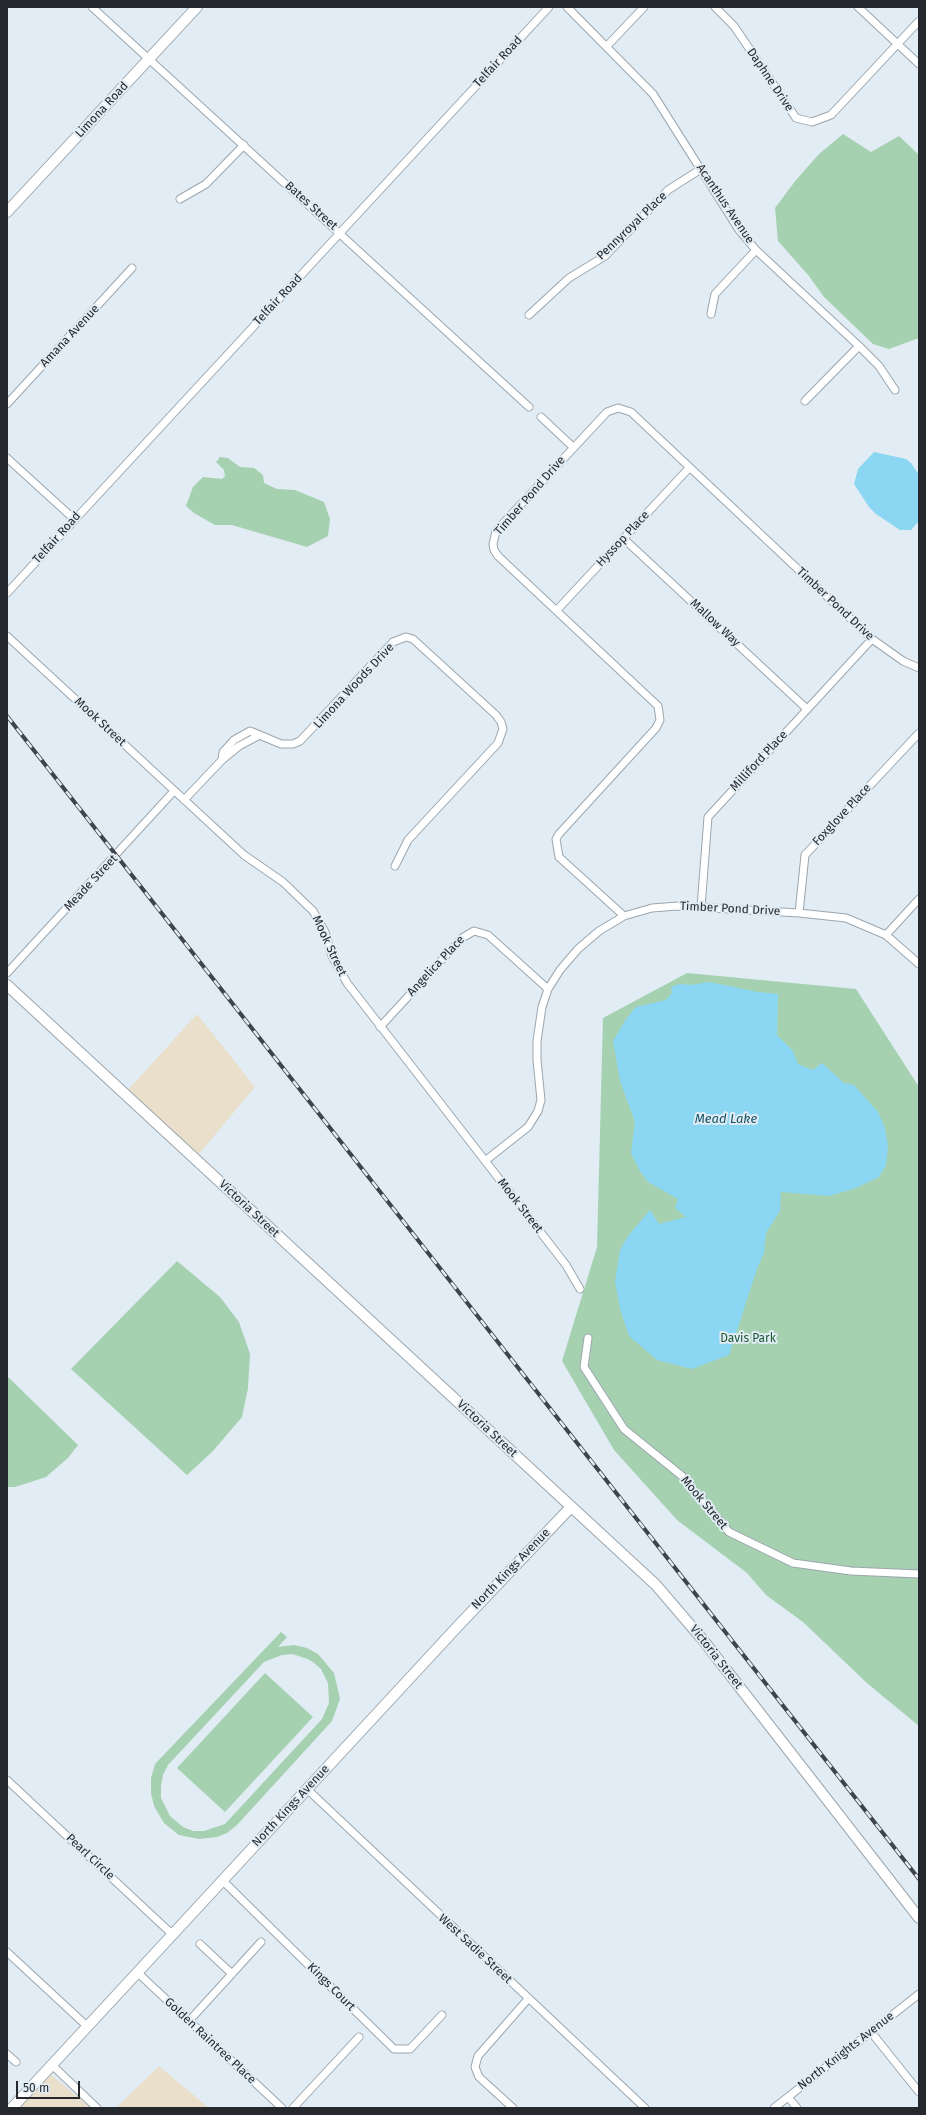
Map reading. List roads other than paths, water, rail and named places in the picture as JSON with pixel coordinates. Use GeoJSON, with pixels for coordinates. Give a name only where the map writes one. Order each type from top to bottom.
{"type":"FeatureCollection","features":[{"type":"Feature","properties":{"kind":"street","name":"Bates Street"},"geometry":{"type":"LineString","coordinates":[[92,7],[341,233],[529,407]]}},
{"type":"Feature","properties":{"kind":"street","name":"Limona Road"},"geometry":{"type":"LineString","coordinates":[[7,212],[197,7]]}},
{"type":"Feature","properties":{"kind":"street","name":"Telfair Road"},"geometry":{"type":"LineString","coordinates":[[7,593],[549,7]]}},
{"type":"Feature","properties":{"kind":"street","name":"Acanthus Avenue"},"geometry":{"type":"LineString","coordinates":[[567,7],[653,94],[739,230],[756,250],[879,366],[895,390]]}},
{"type":"Feature","properties":{"kind":"street"},"geometry":{"type":"LineString","coordinates":[[607,46],[644,7]]}},
{"type":"Feature","properties":{"kind":"street","name":"Daphne Drive"},"geometry":{"type":"LineString","coordinates":[[715,7],[734,26],[796,118],[812,122],[831,115],[919,21]]}},
{"type":"Feature","properties":{"kind":"street"},"geometry":{"type":"LineString","coordinates":[[858,7],[919,64]]}},
{"type":"Feature","properties":{"kind":"street"},"geometry":{"type":"LineString","coordinates":[[180,199],[206,184],[244,145]]}},
{"type":"Feature","properties":{"kind":"street","name":"Pennyroyal Place"},"geometry":{"type":"LineString","coordinates":[[529,316],[569,278],[605,256],[668,190],[701,169]]}},
{"type":"Feature","properties":{"kind":"street"},"geometry":{"type":"LineString","coordinates":[[711,314],[714,294],[756,250]]}},
{"type":"Feature","properties":{"kind":"street","name":"Amana Avenue"},"geometry":{"type":"LineString","coordinates":[[7,404],[132,268]]}},
{"type":"Feature","properties":{"kind":"street"},"geometry":{"type":"LineString","coordinates":[[804,401],[859,346]]}},
{"type":"Feature","properties":{"kind":"street","name":"Timber Pond Drive"},"geometry":{"type":"LineString","coordinates":[[624,916],[559,856],[556,839],[558,834],[656,728],[660,713],[654,700],[498,556],[494,550],[493,537],[496,531],[607,412],[612,409],[625,409],[631,412],[872,639],[903,661],[919,668]]}},
{"type":"Feature","properties":{"kind":"street"},"geometry":{"type":"LineString","coordinates":[[541,417],[573,447]]}},
{"type":"Feature","properties":{"kind":"street"},"geometry":{"type":"LineString","coordinates":[[7,458],[74,519]]}},
{"type":"Feature","properties":{"kind":"street","name":"Hyssop Place"},"geometry":{"type":"LineString","coordinates":[[557,610],[689,468]]}},
{"type":"Feature","properties":{"kind":"street","name":"Mallow Way"},"geometry":{"type":"LineString","coordinates":[[623,538],[807,709]]}},
{"type":"Feature","properties":{"kind":"street","name":"Mook Street"},"geometry":{"type":"LineString","coordinates":[[7,636],[244,855],[283,882],[313,911],[325,932],[332,956],[338,969],[380,1027],[566,1265],[580,1289]]}},
{"type":"Feature","properties":{"kind":"street","name":"Limona Woods Drive"},"geometry":{"type":"LineString","coordinates":[[184,800],[222,760],[223,752],[237,743],[250,731],[258,736],[287,744],[300,741],[393,642],[406,637],[419,643],[496,715],[501,722],[503,730],[498,743],[408,840],[395,866]]}},
{"type":"Feature","properties":{"kind":"street","name":"Milliford Place"},"geometry":{"type":"LineString","coordinates":[[701,907],[708,816],[872,639]]}},
{"type":"Feature","properties":{"kind":"street","name":"Foxglove Place"},"geometry":{"type":"LineString","coordinates":[[799,913],[805,855],[919,732]]}},
{"type":"Feature","properties":{"kind":"street","name":"Meade Street"},"geometry":{"type":"LineString","coordinates":[[7,973],[174,791]]}},
{"type":"Feature","properties":{"kind":"street"},"geometry":{"type":"LineString","coordinates":[[886,935],[919,899]]}},
{"type":"Feature","properties":{"kind":"street","name":"Timber Pond Drive"},"geometry":{"type":"LineString","coordinates":[[548,989],[560,970],[578,949],[599,931],[624,916],[652,908],[678,906],[799,913],[846,918],[886,935],[919,964]]}},
{"type":"Feature","properties":{"kind":"street","name":"Angelica Place"},"geometry":{"type":"LineString","coordinates":[[380,1027],[462,938],[474,931],[488,935],[548,989]]}},
{"type":"Feature","properties":{"kind":"street","name":"Victoria Street"},"geometry":{"type":"LineString","coordinates":[[7,984],[645,1574],[680,1612],[919,1918]]}},
{"type":"Feature","properties":{"kind":"street"},"geometry":{"type":"LineString","coordinates":[[485,1161],[528,1127],[538,1112],[541,1100],[537,1060],[537,1041],[542,1006],[548,989]]}},
{"type":"Feature","properties":{"kind":"street","name":"Mook Street"},"geometry":{"type":"LineString","coordinates":[[588,1338],[584,1367],[624,1429],[682,1476],[729,1532],[793,1563],[851,1571],[919,1574]]}},
{"type":"Feature","properties":{"kind":"street","name":"North Kings Avenue"},"geometry":{"type":"LineString","coordinates":[[12,2108],[474,1608],[571,1507]]}},
{"type":"Feature","properties":{"kind":"street","name":"Pearl Circle"},"geometry":{"type":"LineString","coordinates":[[7,1780],[173,1935]]}},
{"type":"Feature","properties":{"kind":"street","name":"West Sadie Street"},"geometry":{"type":"LineString","coordinates":[[307,1789],[645,2108]]}},
{"type":"Feature","properties":{"kind":"street","name":"Kings Court"},"geometry":{"type":"LineString","coordinates":[[222,1880],[394,2049],[410,2049],[442,2015]]}},
{"type":"Feature","properties":{"kind":"street"},"geometry":{"type":"LineString","coordinates":[[189,2021],[261,1942]]}},
{"type":"Feature","properties":{"kind":"street"},"geometry":{"type":"LineString","coordinates":[[200,1944],[232,1974]]}},
{"type":"Feature","properties":{"kind":"street"},"geometry":{"type":"LineString","coordinates":[[7,1952],[88,2027]]}},
{"type":"Feature","properties":{"kind":"street","name":"Golden Raintree Place"},"geometry":{"type":"LineString","coordinates":[[138,1973],[282,2108]]}},
{"type":"Feature","properties":{"kind":"street","name":"North Knights Avenue"},"geometry":{"type":"LineString","coordinates":[[774,2108],[919,1994]]}},
{"type":"Feature","properties":{"kind":"street"},"geometry":{"type":"LineString","coordinates":[[513,2108],[479,2077],[475,2067],[478,2056],[528,1998]]}},
{"type":"Feature","properties":{"kind":"street"},"geometry":{"type":"LineString","coordinates":[[871,2032],[919,2092]]}},
{"type":"Feature","properties":{"kind":"street"},"geometry":{"type":"LineString","coordinates":[[293,2108],[359,2037]]}},
{"type":"Feature","properties":{"kind":"street"},"geometry":{"type":"LineString","coordinates":[[7,2054],[16,2062]]}},
{"type":"Feature","properties":{"kind":"street"},"geometry":{"type":"LineString","coordinates":[[52,2065],[97,2108]]}},
{"type":"Feature","properties":{"kind":"street"},"geometry":{"type":"LineString","coordinates":[[788,2097],[797,2108]]}},
{"type":"Feature","properties":{"kind":"water"},"geometry":{"type":"Polygon","coordinates":[[[874,452],[906,459],[911,463],[919,475],[919,521],[911,530],[900,530],[876,514],[869,507],[854,484],[858,469],[874,452]]]}},
{"type":"Feature","properties":{"kind":"water","name":"Mead Lake"},"geometry":{"type":"Polygon","coordinates":[[[709,982],[758,992],[778,994],[777,1035],[793,1051],[798,1064],[813,1070],[822,1063],[844,1083],[854,1085],[878,1112],[885,1128],[888,1146],[886,1165],[879,1177],[856,1188],[829,1196],[781,1192],[780,1211],[766,1233],[764,1253],[757,1269],[729,1355],[692,1369],[657,1360],[629,1336],[621,1312],[615,1282],[620,1250],[628,1236],[650,1210],[659,1224],[686,1217],[675,1208],[678,1199],[648,1182],[640,1171],[631,1153],[635,1122],[620,1081],[613,1041],[626,1019],[636,1007],[666,1000],[672,993],[671,987],[680,984],[691,985],[709,982]]]}},
{"type":"Feature","properties":{"kind":"railway"},"geometry":{"type":"LineString","coordinates":[[7,716],[919,1879]]}},
{"type":"Feature","properties":{"kind":"park label","name":"Davis Park"},"geometry":{"type":"Point","coordinates":[748,1339]}}]}
